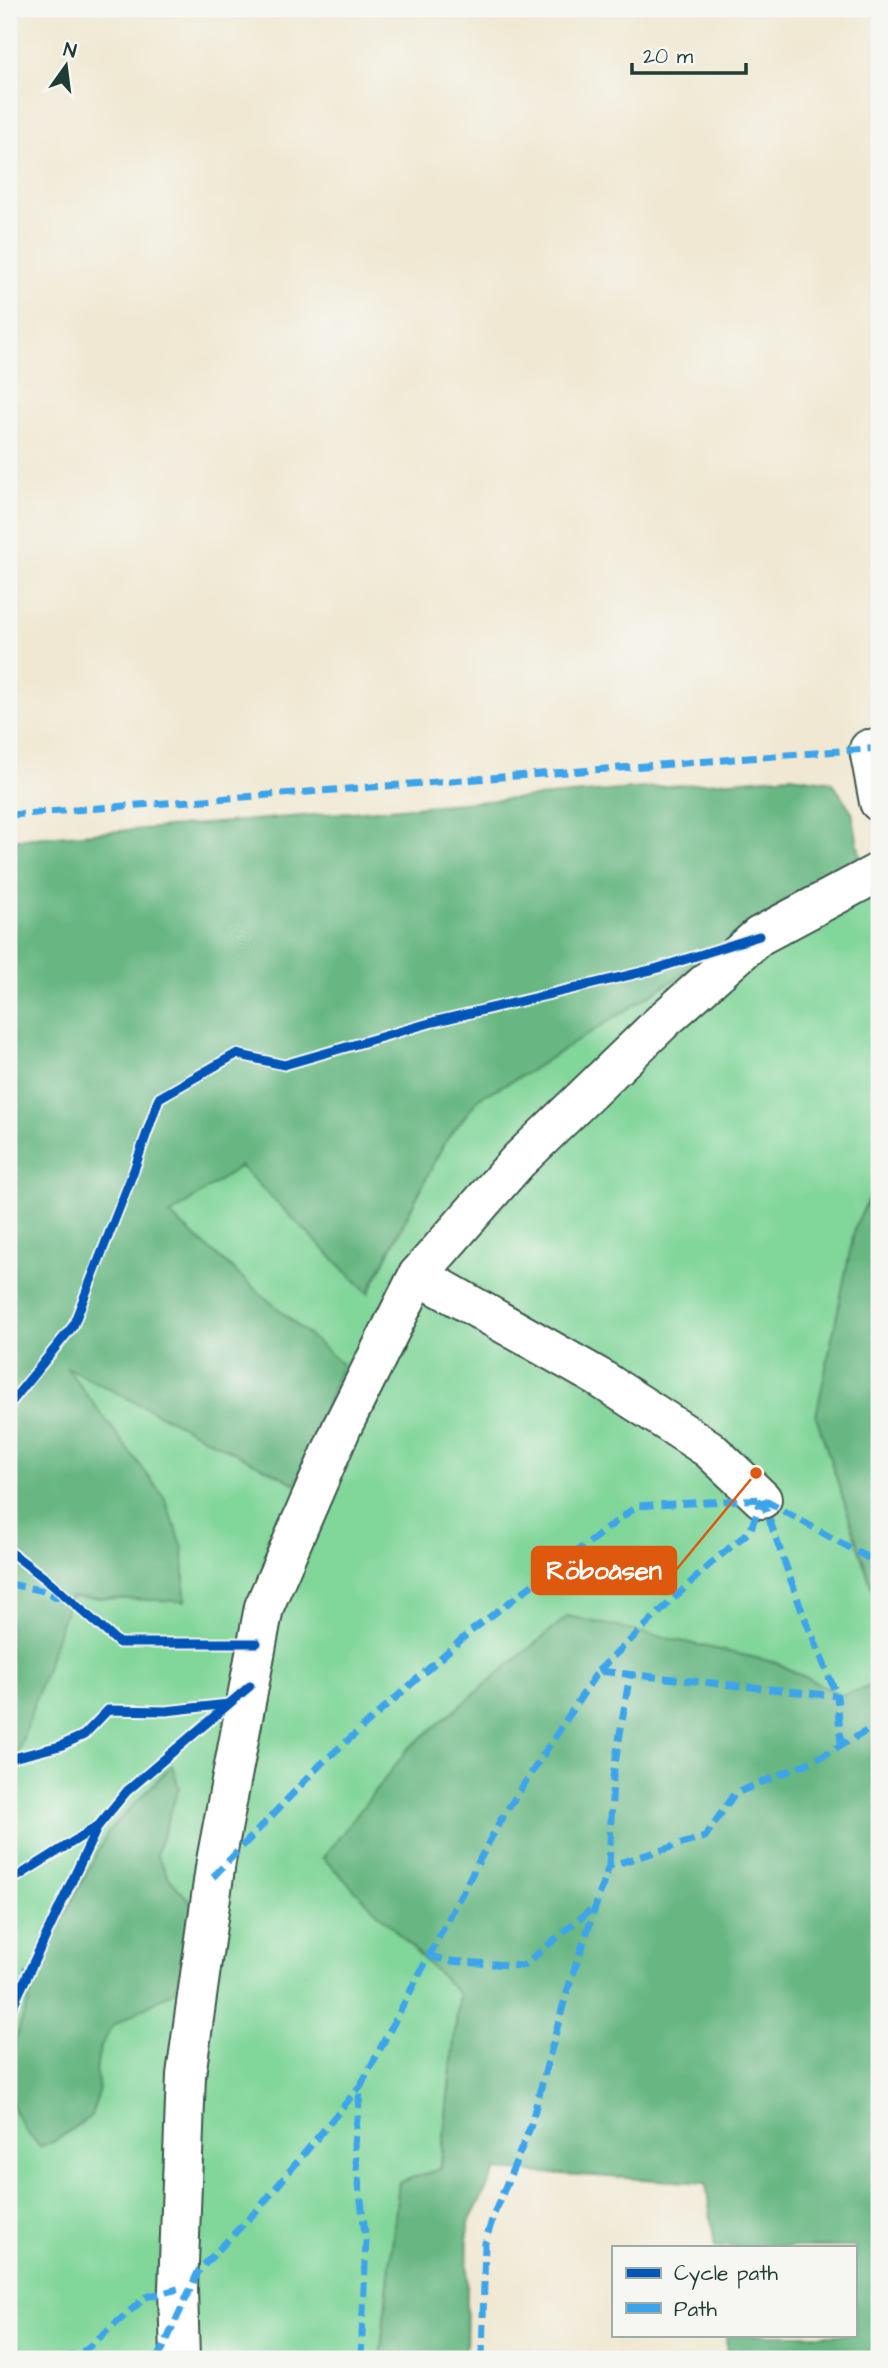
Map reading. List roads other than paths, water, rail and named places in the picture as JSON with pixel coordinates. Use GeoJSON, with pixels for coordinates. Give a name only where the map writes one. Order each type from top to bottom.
{"type":"FeatureCollection","features":[{"type":"Feature","properties":{"kind":"lane"},"geometry":{"type":"LineString","coordinates":[[869,749],[879,802]]}},
{"type":"Feature","properties":{"kind":"lane"},"geometry":{"type":"LineString","coordinates":[[180,2359],[178,2289],[186,2075],[216,1861],[264,1607],[342,1427],[418,1275],[518,1161],[665,1019],[759,936],[879,872]]}},
{"type":"Feature","properties":{"kind":"lane"},"geometry":{"type":"LineString","coordinates":[[418,1275],[598,1377],[709,1449],[762,1499]]}},
{"type":"Feature","properties":{"kind":"place","name":"Röboåsen"},"geometry":{"type":"Point","coordinates":[756,1473]}}]}
